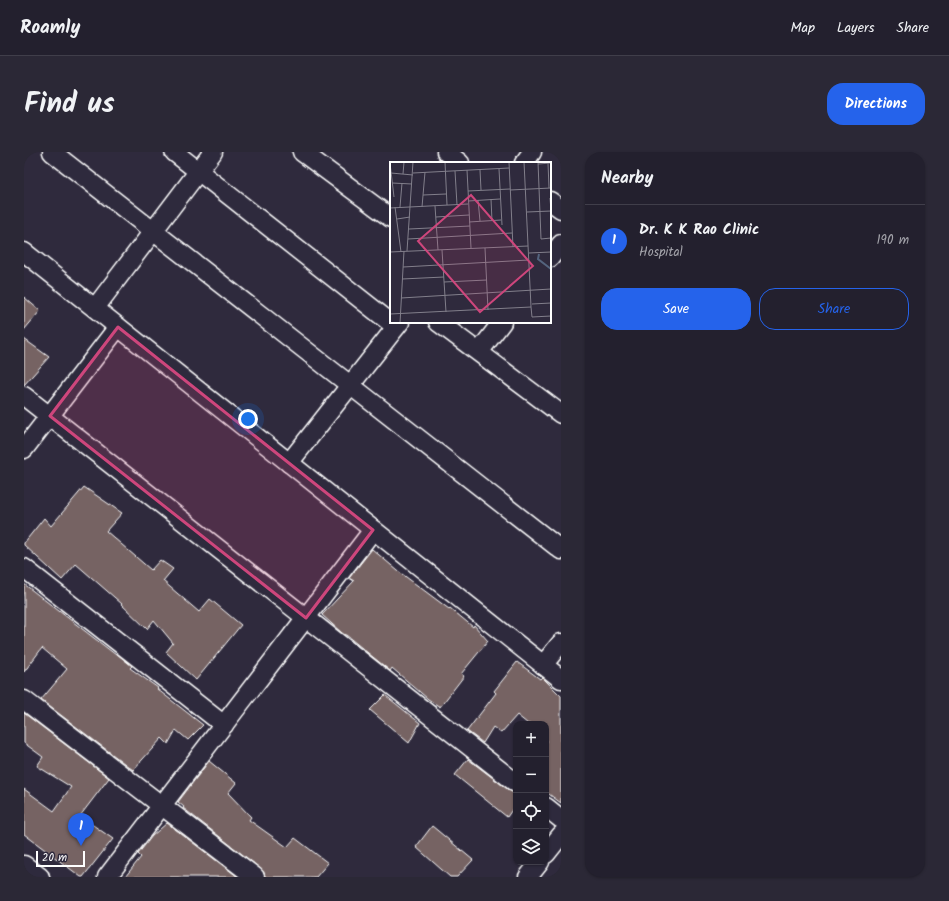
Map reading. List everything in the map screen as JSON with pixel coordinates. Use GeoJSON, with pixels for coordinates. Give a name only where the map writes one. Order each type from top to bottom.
{"type":"FeatureCollection","features":[{"type":"Feature","properties":{"kind":"street"},"geometry":{"type":"LineString","coordinates":[[52,152],[561,550]]}},
{"type":"Feature","properties":{"kind":"street"},"geometry":{"type":"LineString","coordinates":[[174,152],[390,318]]}},
{"type":"Feature","properties":{"kind":"street"},"geometry":{"type":"LineString","coordinates":[[95,308],[213,152]]}},
{"type":"Feature","properties":{"kind":"street"},"geometry":{"type":"LineString","coordinates":[[302,152],[390,217]]}},
{"type":"Feature","properties":{"kind":"street"},"geometry":{"type":"LineString","coordinates":[[446,152],[459,162]]}},
{"type":"Feature","properties":{"kind":"street"},"geometry":{"type":"LineString","coordinates":[[525,162],[532,152]]}},
{"type":"Feature","properties":{"kind":"street"},"geometry":{"type":"LineString","coordinates":[[551,201],[561,209]]}},
{"type":"Feature","properties":{"kind":"street"},"geometry":{"type":"LineString","coordinates":[[551,257],[561,244]]}},
{"type":"Feature","properties":{"kind":"street"},"geometry":{"type":"LineString","coordinates":[[24,252],[561,679]]}},
{"type":"Feature","properties":{"kind":"street"},"geometry":{"type":"LineString","coordinates":[[439,323],[479,352],[558,405]]}},
{"type":"Feature","properties":{"kind":"street"},"geometry":{"type":"LineString","coordinates":[[479,352],[501,323]]}},
{"type":"Feature","properties":{"kind":"street"},"geometry":{"type":"LineString","coordinates":[[289,463],[398,324]]}},
{"type":"Feature","properties":{"kind":"street"},"geometry":{"type":"LineString","coordinates":[[24,449],[118,327]]}},
{"type":"Feature","properties":{"kind":"street"},"geometry":{"type":"LineString","coordinates":[[24,396],[513,781]]}},
{"type":"Feature","properties":{"kind":"street"},"geometry":{"type":"LineString","coordinates":[[107,877],[373,530]]}},
{"type":"Feature","properties":{"kind":"street"},"geometry":{"type":"LineString","coordinates":[[24,568],[224,725]]}},
{"type":"Feature","properties":{"kind":"street"},"geometry":{"type":"LineString","coordinates":[[543,665],[561,643]]}},
{"type":"Feature","properties":{"kind":"street"},"geometry":{"type":"LineString","coordinates":[[24,700],[255,877]]}},
{"type":"Feature","properties":{"kind":"street"},"geometry":{"type":"LineString","coordinates":[[549,809],[561,819]]}},
{"type":"Feature","properties":{"kind":"street"},"geometry":{"type":"LineString","coordinates":[[549,850],[561,835]]}},
{"type":"Feature","properties":{"kind":"street"},"geometry":{"type":"LineString","coordinates":[[24,865],[40,877]]}},
{"type":"Feature","properties":{"kind":"street"},"geometry":{"type":"LineString","coordinates":[[528,877],[538,865]]}},
{"type":"Feature","properties":{"kind":"highlighted area"},"geometry":{"type":"Polygon","coordinates":[[[118,327],[373,530],[306,618],[50,416],[118,327]]]}},
{"type":"Feature","properties":{"kind":"building"},"geometry":{"type":"Polygon","coordinates":[[[24,297],[40,311],[24,330],[24,297]]]}},
{"type":"Feature","properties":{"kind":"building"},"geometry":{"type":"Polygon","coordinates":[[[24,339],[49,357],[24,385],[24,339]]]}},
{"type":"Feature","properties":{"kind":"building"},"geometry":{"type":"Polygon","coordinates":[[[84,487],[122,513],[106,531],[151,570],[160,560],[173,569],[163,581],[199,612],[210,599],[241,625],[196,680],[166,652],[173,643],[154,620],[147,629],[122,604],[76,564],[62,580],[24,545],[44,518],[51,526],[84,487]]]}},
{"type":"Feature","properties":{"kind":"building"},"geometry":{"type":"Polygon","coordinates":[[[372,549],[398,571],[449,609],[450,608],[473,627],[474,625],[488,641],[461,674],[464,676],[440,707],[428,699],[392,668],[390,671],[322,615],[354,581],[349,578],[372,549]]]}},
{"type":"Feature","properties":{"kind":"building"},"geometry":{"type":"Polygon","coordinates":[[[24,584],[116,655],[117,654],[132,666],[130,668],[158,688],[157,689],[203,725],[188,740],[176,730],[168,744],[162,738],[133,770],[41,700],[67,669],[42,648],[24,672],[24,584]]]}},
{"type":"Feature","properties":{"kind":"building"},"geometry":{"type":"Polygon","coordinates":[[[517,662],[540,679],[542,677],[561,696],[561,803],[549,794],[549,721],[524,721],[517,715],[501,733],[493,727],[483,743],[467,731],[496,693],[494,691],[517,662]]]}},
{"type":"Feature","properties":{"kind":"building"},"geometry":{"type":"Polygon","coordinates":[[[385,695],[420,723],[409,743],[370,710],[385,695]]]}},
{"type":"Feature","properties":{"kind":"building"},"geometry":{"type":"Polygon","coordinates":[[[24,713],[109,778],[80,816],[113,839],[83,877],[24,834],[24,789],[54,811],[71,787],[37,766],[43,757],[24,743],[24,713]]]}},
{"type":"Feature","properties":{"kind":"building"},"geometry":{"type":"Polygon","coordinates":[[[468,759],[513,792],[513,808],[507,817],[455,775],[468,759]]]}},
{"type":"Feature","properties":{"kind":"building"},"geometry":{"type":"Polygon","coordinates":[[[209,761],[236,783],[228,793],[251,817],[249,820],[287,847],[295,838],[328,863],[316,877],[265,877],[261,869],[183,808],[184,807],[178,802],[209,761]]]}},
{"type":"Feature","properties":{"kind":"building"},"geometry":{"type":"Polygon","coordinates":[[[167,823],[238,877],[125,877],[141,857],[138,854],[152,836],[167,823]]]}},
{"type":"Feature","properties":{"kind":"building"},"geometry":{"type":"Polygon","coordinates":[[[432,826],[473,860],[457,877],[450,877],[416,847],[432,826]]]}},
{"type":"Feature","properties":{"kind":"place","name":"Dr. K K Rao Clinic"},"geometry":{"type":"Point","coordinates":[81,846]}}]}
